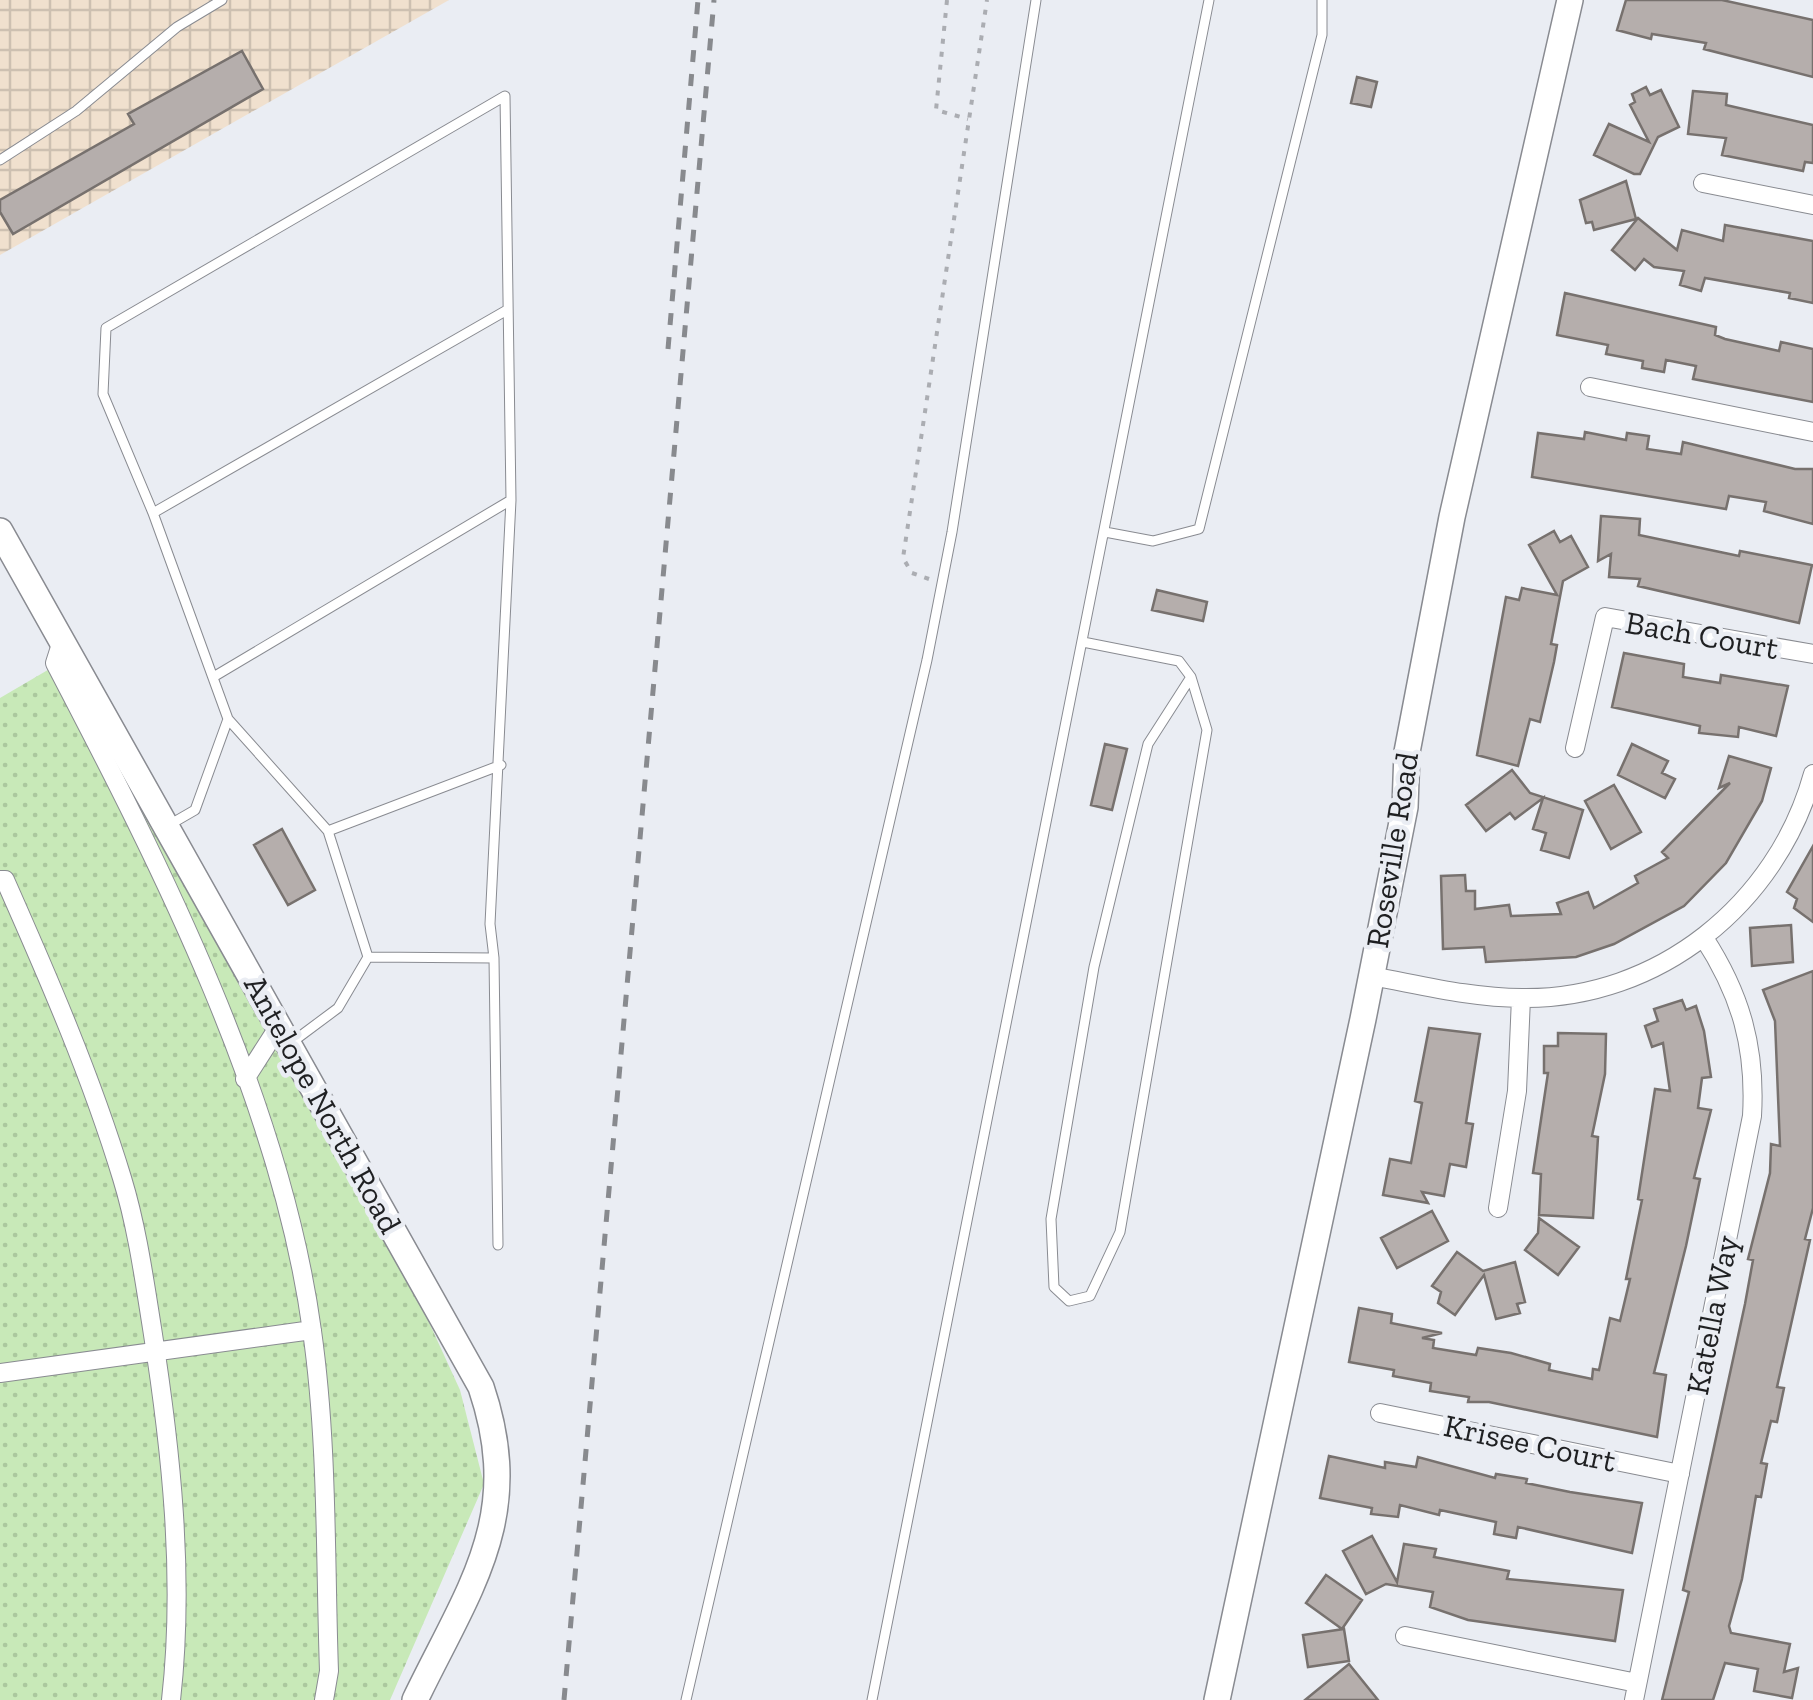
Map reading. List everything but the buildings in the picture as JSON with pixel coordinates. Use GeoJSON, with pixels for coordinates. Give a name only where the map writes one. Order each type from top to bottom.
{"type":"FeatureCollection","features":[{"type":"Feature","properties":{"kind":"main road","name":"Roseville Road"},"geometry":{"type":"LineString","coordinates":[[1217,1700],[1372,976],[1404,807],[1407,752],[1452,517],[1540,115],[1570,0]]}},
{"type":"Feature","properties":{"kind":"main road","name":"Antelope North Road"},"geometry":{"type":"LineString","coordinates":[[0,531],[481,1387],[498,1448],[498,1510],[487,1544],[415,1700]]}},
{"type":"Feature","properties":{"kind":"street"},"geometry":{"type":"LineString","coordinates":[[1702,182],[1813,205]]}},
{"type":"Feature","properties":{"kind":"street"},"geometry":{"type":"LineString","coordinates":[[1590,386],[1813,432]]}},
{"type":"Feature","properties":{"kind":"street","name":"Bach Court"},"geometry":{"type":"LineString","coordinates":[[1575,748],[1605,617],[1813,654]]}},
{"type":"Feature","properties":{"kind":"street"},"geometry":{"type":"LineString","coordinates":[[62,642],[55,663],[212,990],[271,1146],[290,1216],[312,1330],[329,1671],[324,1700]]}},
{"type":"Feature","properties":{"kind":"street"},"geometry":{"type":"LineString","coordinates":[[1372,976],[1521,998],[1614,985],[1657,967],[1704,938],[1751,894],[1770,869],[1800,814],[1813,774]]}},
{"type":"Feature","properties":{"kind":"street"},"geometry":{"type":"LineString","coordinates":[[0,880],[4,880],[60,1009],[122,1180],[155,1348],[174,1520],[171,1700]]}},
{"type":"Feature","properties":{"kind":"street","name":"Katella Way"},"geometry":{"type":"LineString","coordinates":[[1635,1692],[1752,1116],[1754,1083],[1748,1033],[1739,1001],[1704,938]]}},
{"type":"Feature","properties":{"kind":"street"},"geometry":{"type":"LineString","coordinates":[[1498,1208],[1517,1091],[1521,998]]}},
{"type":"Feature","properties":{"kind":"street"},"geometry":{"type":"LineString","coordinates":[[245,1079],[284,1035]]}},
{"type":"Feature","properties":{"kind":"street"},"geometry":{"type":"LineString","coordinates":[[0,1373],[155,1348],[312,1330]]}},
{"type":"Feature","properties":{"kind":"street","name":"Krisee Court"},"geometry":{"type":"LineString","coordinates":[[1380,1413],[1680,1474]]}},
{"type":"Feature","properties":{"kind":"street"},"geometry":{"type":"LineString","coordinates":[[1405,1636],[1635,1692]]}},
{"type":"Feature","properties":{"kind":"lane"},"geometry":{"type":"LineString","coordinates":[[0,160],[76,111],[177,27],[222,0]]}},
{"type":"Feature","properties":{"kind":"lane"},"geometry":{"type":"LineString","coordinates":[[686,1700],[942,582],[1036,0]]}},
{"type":"Feature","properties":{"kind":"lane"},"geometry":{"type":"LineString","coordinates":[[872,1700],[1209,0]]}},
{"type":"Feature","properties":{"kind":"lane"},"geometry":{"type":"LineString","coordinates":[[1105,532],[1152,541],[1199,529],[1322,35],[1322,0]]}},
{"type":"Feature","properties":{"kind":"lane"},"geometry":{"type":"LineString","coordinates":[[284,1035],[338,1008],[368,957],[328,832],[228,719],[153,513],[103,394],[106,328],[504,96],[511,500],[501,765],[490,924],[494,958],[498,1245]]}},
{"type":"Feature","properties":{"kind":"lane"},"geometry":{"type":"LineString","coordinates":[[153,513],[506,310]]}},
{"type":"Feature","properties":{"kind":"lane"},"geometry":{"type":"LineString","coordinates":[[215,676],[511,500]]}},
{"type":"Feature","properties":{"kind":"lane"},"geometry":{"type":"LineString","coordinates":[[1083,642],[1179,661],[1191,677],[1207,730],[1120,1232],[1090,1296],[1070,1301],[1054,1287],[1051,1219],[1094,968],[1148,744],[1191,677]]}},
{"type":"Feature","properties":{"kind":"lane"},"geometry":{"type":"LineString","coordinates":[[166,826],[194,810],[228,719]]}},
{"type":"Feature","properties":{"kind":"lane"},"geometry":{"type":"LineString","coordinates":[[328,832],[501,765]]}},
{"type":"Feature","properties":{"kind":"lane"},"geometry":{"type":"LineString","coordinates":[[368,957],[494,958]]}},
{"type":"Feature","properties":{"kind":"path"},"geometry":{"type":"LineString","coordinates":[[948,0],[936,110],[968,119]]}},
{"type":"Feature","properties":{"kind":"path"},"geometry":{"type":"LineString","coordinates":[[942,582],[912,573],[904,558],[987,0]]}},
{"type":"Feature","properties":{"kind":"shaded area"},"geometry":{"type":"Polygon","coordinates":[[[0,0],[449,0],[0,255],[0,0]]]}},
{"type":"Feature","properties":{"kind":"green space"},"geometry":{"type":"Polygon","coordinates":[[[58,664],[405,1270],[460,1390],[484,1484],[390,1700],[0,1700],[0,698],[58,664]]]}},
{"type":"Feature","properties":{"kind":"railway"},"geometry":{"type":"LineString","coordinates":[[668,349],[698,0]]}},
{"type":"Feature","properties":{"kind":"railway"},"geometry":{"type":"LineString","coordinates":[[564,1700],[714,0]]}}]}
